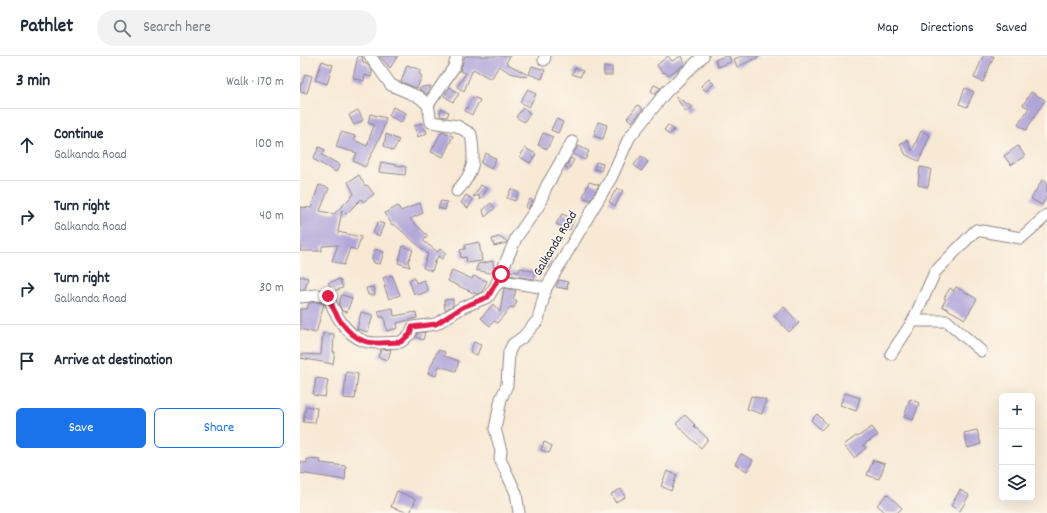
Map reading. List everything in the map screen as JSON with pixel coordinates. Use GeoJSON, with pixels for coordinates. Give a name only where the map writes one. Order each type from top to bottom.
{"type":"FeatureCollection","features":[{"type":"Feature","properties":{"kind":"street"},"geometry":{"type":"LineString","coordinates":[[370,56],[391,85],[419,97],[428,105],[431,122],[457,126],[471,134],[474,153],[472,170],[467,180],[457,191]]}},
{"type":"Feature","properties":{"kind":"street"},"geometry":{"type":"LineString","coordinates":[[428,105],[454,67],[456,56]]}},
{"type":"Feature","properties":{"kind":"street","name":"Galkanda Road"},"geometry":{"type":"LineString","coordinates":[[496,285],[502,281],[546,288],[611,178],[629,138],[666,92],[703,56]]}},
{"type":"Feature","properties":{"kind":"street"},"geometry":{"type":"LineString","coordinates":[[300,297],[316,295],[328,296],[333,310],[349,333],[365,341],[401,342],[410,334],[412,327],[436,324],[463,307],[488,297],[496,285],[516,238],[539,204],[546,186],[572,142]]}},
{"type":"Feature","properties":{"kind":"street"},"geometry":{"type":"LineString","coordinates":[[891,354],[913,321],[935,272],[976,230],[1021,238],[1047,215]]}},
{"type":"Feature","properties":{"kind":"street"},"geometry":{"type":"LineString","coordinates":[[519,513],[516,493],[500,459],[501,451],[496,429],[501,399],[507,385],[509,352],[513,344],[523,337],[538,320],[546,288]]}},
{"type":"Feature","properties":{"kind":"street"},"geometry":{"type":"LineString","coordinates":[[913,321],[947,321],[980,351]]}},
{"type":"Feature","properties":{"kind":"building"},"geometry":{"type":"Polygon","coordinates":[[[358,56],[362,56],[363,63],[367,64],[372,71],[371,77],[365,75],[364,81],[353,78],[358,56]]]}},
{"type":"Feature","properties":{"kind":"building"},"geometry":{"type":"Polygon","coordinates":[[[379,56],[398,56],[390,68],[379,56]]]}},
{"type":"Feature","properties":{"kind":"building"},"geometry":{"type":"Polygon","coordinates":[[[465,56],[510,56],[506,63],[528,75],[527,77],[510,73],[499,66],[491,79],[473,69],[464,91],[457,87],[466,73],[460,71],[465,56]]]}},
{"type":"Feature","properties":{"kind":"building"},"geometry":{"type":"Polygon","coordinates":[[[668,56],[672,61],[681,56],[685,64],[668,75],[665,72],[663,73],[657,65],[668,56]]]}},
{"type":"Feature","properties":{"kind":"building"},"geometry":{"type":"Polygon","coordinates":[[[729,56],[731,62],[718,67],[715,60],[729,56]]]}},
{"type":"Feature","properties":{"kind":"building"},"geometry":{"type":"Polygon","coordinates":[[[742,56],[761,56],[737,67],[734,59],[742,56]]]}},
{"type":"Feature","properties":{"kind":"building"},"geometry":{"type":"Polygon","coordinates":[[[983,56],[994,56],[983,82],[974,78],[983,56]]]}},
{"type":"Feature","properties":{"kind":"building"},"geometry":{"type":"Polygon","coordinates":[[[322,61],[333,65],[327,84],[315,80],[322,61]]]}},
{"type":"Feature","properties":{"kind":"building"},"geometry":{"type":"Polygon","coordinates":[[[407,65],[421,70],[419,74],[422,76],[417,88],[401,82],[407,65]]]}},
{"type":"Feature","properties":{"kind":"building"},"geometry":{"type":"Polygon","coordinates":[[[532,66],[545,70],[542,79],[529,74],[532,66]]]}},
{"type":"Feature","properties":{"kind":"building"},"geometry":{"type":"Polygon","coordinates":[[[604,67],[612,67],[612,75],[604,75],[604,67]]]}},
{"type":"Feature","properties":{"kind":"building"},"geometry":{"type":"Polygon","coordinates":[[[575,68],[583,71],[580,77],[572,74],[575,68]]]}},
{"type":"Feature","properties":{"kind":"building"},"geometry":{"type":"Polygon","coordinates":[[[305,74],[312,76],[307,93],[300,91],[300,83],[302,84],[305,74]]]}},
{"type":"Feature","properties":{"kind":"building"},"geometry":{"type":"Polygon","coordinates":[[[709,79],[714,84],[706,91],[701,86],[709,79]]]}},
{"type":"Feature","properties":{"kind":"building"},"geometry":{"type":"Polygon","coordinates":[[[654,85],[661,88],[655,94],[651,91],[654,85]]]}},
{"type":"Feature","properties":{"kind":"building"},"geometry":{"type":"Polygon","coordinates":[[[431,86],[427,94],[419,89],[422,87],[431,86]]]}},
{"type":"Feature","properties":{"kind":"building"},"geometry":{"type":"Polygon","coordinates":[[[450,87],[459,94],[453,102],[444,96],[450,87]]]}},
{"type":"Feature","properties":{"kind":"building"},"geometry":{"type":"Polygon","coordinates":[[[965,88],[974,92],[967,107],[959,104],[965,88]]]}},
{"type":"Feature","properties":{"kind":"building"},"geometry":{"type":"Polygon","coordinates":[[[528,89],[536,94],[529,107],[520,102],[528,89]]]}},
{"type":"Feature","properties":{"kind":"building"},"geometry":{"type":"Polygon","coordinates":[[[1031,92],[1045,100],[1026,130],[1018,125],[1029,108],[1023,105],[1031,92]]]}},
{"type":"Feature","properties":{"kind":"building"},"geometry":{"type":"Polygon","coordinates":[[[675,96],[692,107],[686,112],[675,96]]]}},
{"type":"Feature","properties":{"kind":"building"},"geometry":{"type":"Polygon","coordinates":[[[473,97],[480,100],[472,115],[465,111],[473,97]]]}},
{"type":"Feature","properties":{"kind":"building"},"geometry":{"type":"Polygon","coordinates":[[[638,105],[643,109],[632,122],[627,118],[638,105]]]}},
{"type":"Feature","properties":{"kind":"building"},"geometry":{"type":"Polygon","coordinates":[[[393,107],[406,113],[401,122],[389,116],[393,107]]]}},
{"type":"Feature","properties":{"kind":"building"},"geometry":{"type":"Polygon","coordinates":[[[523,108],[530,113],[524,122],[516,117],[523,108]]]}},
{"type":"Feature","properties":{"kind":"building"},"geometry":{"type":"Polygon","coordinates":[[[441,109],[449,112],[447,117],[440,116],[441,109]]]}},
{"type":"Feature","properties":{"kind":"building"},"geometry":{"type":"Polygon","coordinates":[[[358,110],[363,120],[354,125],[349,115],[358,110]]]}},
{"type":"Feature","properties":{"kind":"building"},"geometry":{"type":"Polygon","coordinates":[[[370,114],[386,118],[382,133],[365,167],[353,161],[357,153],[336,147],[341,132],[355,136],[354,140],[367,146],[374,125],[368,123],[370,114]]]}},
{"type":"Feature","properties":{"kind":"building"},"geometry":{"type":"Polygon","coordinates":[[[556,119],[563,122],[558,133],[551,130],[556,119]]]}},
{"type":"Feature","properties":{"kind":"building"},"geometry":{"type":"Polygon","coordinates":[[[598,122],[607,125],[603,139],[594,136],[598,122]]]}},
{"type":"Feature","properties":{"kind":"building"},"geometry":{"type":"Polygon","coordinates":[[[422,123],[427,133],[418,137],[414,126],[422,123]]]}},
{"type":"Feature","properties":{"kind":"building"},"geometry":{"type":"Polygon","coordinates":[[[668,125],[674,130],[669,135],[664,130],[668,125]]]}},
{"type":"Feature","properties":{"kind":"building"},"geometry":{"type":"Polygon","coordinates":[[[442,131],[453,136],[443,157],[431,152],[442,131]]]}},
{"type":"Feature","properties":{"kind":"building"},"geometry":{"type":"Polygon","coordinates":[[[921,131],[930,135],[919,161],[906,155],[900,144],[907,140],[912,151],[921,131]]]}},
{"type":"Feature","properties":{"kind":"building"},"geometry":{"type":"Polygon","coordinates":[[[543,133],[553,137],[547,149],[538,145],[543,133]]]}},
{"type":"Feature","properties":{"kind":"building"},"geometry":{"type":"Polygon","coordinates":[[[386,134],[399,140],[393,151],[384,146],[386,134]]]}},
{"type":"Feature","properties":{"kind":"building"},"geometry":{"type":"Polygon","coordinates":[[[578,146],[589,151],[585,160],[573,154],[578,146]]]}},
{"type":"Feature","properties":{"kind":"building"},"geometry":{"type":"Polygon","coordinates":[[[1018,146],[1025,156],[1011,165],[1004,156],[1018,146]]]}},
{"type":"Feature","properties":{"kind":"building"},"geometry":{"type":"Polygon","coordinates":[[[319,147],[325,150],[322,155],[340,165],[336,172],[313,159],[319,147]]]}},
{"type":"Feature","properties":{"kind":"building"},"geometry":{"type":"Polygon","coordinates":[[[525,148],[536,154],[530,163],[520,157],[525,148]]]}},
{"type":"Feature","properties":{"kind":"building"},"geometry":{"type":"Polygon","coordinates":[[[486,153],[496,159],[491,169],[481,163],[486,153]]]}},
{"type":"Feature","properties":{"kind":"building"},"geometry":{"type":"Polygon","coordinates":[[[641,156],[648,162],[641,171],[634,165],[641,156]]]}},
{"type":"Feature","properties":{"kind":"building"},"geometry":{"type":"Polygon","coordinates":[[[571,158],[574,160],[569,169],[565,167],[571,158]]]}},
{"type":"Feature","properties":{"kind":"building"},"geometry":{"type":"Polygon","coordinates":[[[381,162],[406,167],[405,175],[379,172],[381,162]]]}},
{"type":"Feature","properties":{"kind":"building"},"geometry":{"type":"Polygon","coordinates":[[[596,162],[603,164],[601,171],[594,169],[596,162]]]}},
{"type":"Feature","properties":{"kind":"building"},"geometry":{"type":"Polygon","coordinates":[[[920,167],[931,169],[928,187],[918,185],[920,167]]]}},
{"type":"Feature","properties":{"kind":"building"},"geometry":{"type":"Polygon","coordinates":[[[359,175],[365,186],[367,185],[374,194],[363,202],[361,199],[346,214],[342,210],[338,232],[361,237],[357,250],[350,248],[344,265],[332,261],[338,245],[322,246],[322,251],[300,251],[300,207],[311,208],[319,185],[329,188],[320,211],[334,214],[354,194],[348,182],[359,175]]]}},
{"type":"Feature","properties":{"kind":"building"},"geometry":{"type":"Polygon","coordinates":[[[1042,180],[1047,182],[1047,196],[1042,205],[1031,199],[1042,180]]]}},
{"type":"Feature","properties":{"kind":"building"},"geometry":{"type":"Polygon","coordinates":[[[589,182],[599,185],[590,200],[583,197],[589,182]]]}},
{"type":"Feature","properties":{"kind":"building"},"geometry":{"type":"Polygon","coordinates":[[[481,185],[487,189],[480,200],[479,195],[473,197],[481,185]]]}},
{"type":"Feature","properties":{"kind":"building"},"geometry":{"type":"Polygon","coordinates":[[[617,188],[623,191],[615,206],[609,202],[617,188]]]}},
{"type":"Feature","properties":{"kind":"building"},"geometry":{"type":"Polygon","coordinates":[[[511,189],[519,193],[515,201],[507,198],[511,189]]]}},
{"type":"Feature","properties":{"kind":"building"},"geometry":{"type":"Polygon","coordinates":[[[466,195],[473,200],[468,208],[461,203],[466,195]]]}},
{"type":"Feature","properties":{"kind":"building"},"geometry":{"type":"Polygon","coordinates":[[[530,199],[533,201],[528,209],[525,207],[530,199]]]}},
{"type":"Feature","properties":{"kind":"building"},"geometry":{"type":"Polygon","coordinates":[[[441,201],[447,202],[445,210],[438,208],[441,201]]]}},
{"type":"Feature","properties":{"kind":"building"},"geometry":{"type":"Polygon","coordinates":[[[420,203],[423,213],[410,219],[428,236],[423,241],[438,252],[440,249],[446,253],[442,259],[438,256],[432,271],[423,268],[428,254],[394,224],[392,225],[385,213],[398,206],[401,211],[420,203]]]}},
{"type":"Feature","properties":{"kind":"building"},"geometry":{"type":"Polygon","coordinates":[[[491,203],[495,208],[485,217],[483,210],[491,203]]]}},
{"type":"Feature","properties":{"kind":"building"},"geometry":{"type":"Polygon","coordinates":[[[562,214],[574,219],[570,230],[556,224],[562,214]]]}},
{"type":"Feature","properties":{"kind":"building"},"geometry":{"type":"Polygon","coordinates":[[[378,222],[384,224],[379,236],[373,233],[378,222]]]}},
{"type":"Feature","properties":{"kind":"building"},"geometry":{"type":"Polygon","coordinates":[[[499,237],[507,241],[506,243],[494,246],[492,239],[499,237]]]}},
{"type":"Feature","properties":{"kind":"building"},"geometry":{"type":"Polygon","coordinates":[[[479,242],[482,261],[467,263],[466,257],[461,258],[460,250],[465,249],[465,245],[479,242]]]}},
{"type":"Feature","properties":{"kind":"building"},"geometry":{"type":"Polygon","coordinates":[[[403,246],[413,250],[408,262],[410,267],[398,263],[403,246]]]}},
{"type":"Feature","properties":{"kind":"building"},"geometry":{"type":"Polygon","coordinates":[[[375,249],[384,252],[380,264],[374,263],[372,258],[375,249]]]}},
{"type":"Feature","properties":{"kind":"building"},"geometry":{"type":"Polygon","coordinates":[[[544,255],[552,257],[549,268],[540,265],[544,255]]]}},
{"type":"Feature","properties":{"kind":"building"},"geometry":{"type":"Polygon","coordinates":[[[493,261],[494,271],[490,273],[476,270],[478,264],[493,261]]]}},
{"type":"Feature","properties":{"kind":"building"},"geometry":{"type":"Polygon","coordinates":[[[520,268],[536,272],[534,279],[508,275],[510,271],[519,272],[520,268]]]}},
{"type":"Feature","properties":{"kind":"building"},"geometry":{"type":"Polygon","coordinates":[[[452,270],[472,279],[473,276],[487,281],[482,292],[476,294],[448,281],[452,270]]]}},
{"type":"Feature","properties":{"kind":"building"},"geometry":{"type":"Polygon","coordinates":[[[392,275],[400,295],[389,299],[384,286],[386,286],[383,278],[392,275]]]}},
{"type":"Feature","properties":{"kind":"building"},"geometry":{"type":"Polygon","coordinates":[[[300,276],[308,278],[305,289],[300,290],[300,276]]]}},
{"type":"Feature","properties":{"kind":"building"},"geometry":{"type":"Polygon","coordinates":[[[414,277],[416,283],[424,280],[428,291],[418,295],[417,292],[414,294],[409,280],[414,277]]]}},
{"type":"Feature","properties":{"kind":"building"},"geometry":{"type":"Polygon","coordinates":[[[340,279],[343,288],[333,291],[328,283],[340,279]]]}},
{"type":"Feature","properties":{"kind":"building"},"geometry":{"type":"Polygon","coordinates":[[[559,280],[568,282],[567,289],[556,287],[559,280]]]}},
{"type":"Feature","properties":{"kind":"building"},"geometry":{"type":"Polygon","coordinates":[[[374,287],[375,295],[368,295],[366,288],[374,287]]]}},
{"type":"Feature","properties":{"kind":"building"},"geometry":{"type":"Polygon","coordinates":[[[956,287],[977,299],[965,319],[942,306],[946,299],[944,298],[950,288],[954,291],[956,287]]]}},
{"type":"Feature","properties":{"kind":"building"},"geometry":{"type":"Polygon","coordinates":[[[504,288],[516,291],[513,299],[517,301],[514,308],[511,307],[497,323],[494,321],[490,326],[481,318],[493,304],[500,312],[504,288]]]}},
{"type":"Feature","properties":{"kind":"building"},"geometry":{"type":"Polygon","coordinates":[[[342,295],[352,298],[347,312],[342,311],[339,304],[342,295]]]}},
{"type":"Feature","properties":{"kind":"building"},"geometry":{"type":"Polygon","coordinates":[[[453,299],[453,305],[445,310],[444,300],[453,299]]]}},
{"type":"Feature","properties":{"kind":"building"},"geometry":{"type":"Polygon","coordinates":[[[318,302],[324,304],[316,333],[300,329],[300,309],[307,309],[309,303],[318,302]]]}},
{"type":"Feature","properties":{"kind":"building"},"geometry":{"type":"Polygon","coordinates":[[[784,307],[799,323],[789,332],[774,316],[784,307]]]}},
{"type":"Feature","properties":{"kind":"building"},"geometry":{"type":"Polygon","coordinates":[[[393,308],[394,316],[416,312],[417,318],[397,323],[398,328],[387,331],[384,317],[380,317],[378,311],[393,308]]]}},
{"type":"Feature","properties":{"kind":"building"},"geometry":{"type":"Polygon","coordinates":[[[361,312],[373,315],[368,332],[357,329],[361,312]]]}},
{"type":"Feature","properties":{"kind":"building"},"geometry":{"type":"Polygon","coordinates":[[[425,332],[423,340],[416,337],[418,333],[425,332]]]}},
{"type":"Feature","properties":{"kind":"building"},"geometry":{"type":"Polygon","coordinates":[[[323,333],[334,334],[333,352],[335,352],[333,364],[300,358],[301,354],[321,355],[323,333]]]}},
{"type":"Feature","properties":{"kind":"building"},"geometry":{"type":"Polygon","coordinates":[[[474,342],[481,345],[477,355],[470,352],[474,342]]]}},
{"type":"Feature","properties":{"kind":"building"},"geometry":{"type":"Polygon","coordinates":[[[391,349],[388,360],[378,357],[381,350],[391,349]]]}},
{"type":"Feature","properties":{"kind":"building"},"geometry":{"type":"Polygon","coordinates":[[[438,350],[445,352],[444,356],[459,361],[456,371],[439,366],[436,376],[428,373],[438,350]]]}},
{"type":"Feature","properties":{"kind":"building"},"geometry":{"type":"Polygon","coordinates":[[[346,372],[358,374],[355,399],[344,398],[346,372]]]}},
{"type":"Feature","properties":{"kind":"building"},"geometry":{"type":"Polygon","coordinates":[[[316,378],[328,380],[325,397],[313,395],[316,378]]]}},
{"type":"Feature","properties":{"kind":"building"},"geometry":{"type":"Polygon","coordinates":[[[845,393],[860,398],[856,411],[840,405],[845,393]]]}},
{"type":"Feature","properties":{"kind":"building"},"geometry":{"type":"Polygon","coordinates":[[[751,396],[766,400],[762,414],[747,409],[751,396]]]}},
{"type":"Feature","properties":{"kind":"building"},"geometry":{"type":"Polygon","coordinates":[[[910,399],[919,403],[913,420],[904,417],[910,399]]]}},
{"type":"Feature","properties":{"kind":"building"},"geometry":{"type":"Polygon","coordinates":[[[306,406],[317,408],[315,423],[303,422],[306,406]]]}},
{"type":"Feature","properties":{"kind":"building"},"geometry":{"type":"Polygon","coordinates":[[[817,414],[827,424],[821,430],[811,420],[817,414]]]}},
{"type":"Feature","properties":{"kind":"building"},"geometry":{"type":"Polygon","coordinates":[[[685,415],[708,439],[701,448],[676,424],[685,415]]]}},
{"type":"Feature","properties":{"kind":"building"},"geometry":{"type":"Polygon","coordinates":[[[872,427],[878,435],[863,445],[866,448],[854,458],[844,445],[872,427]]]}},
{"type":"Feature","properties":{"kind":"building"},"geometry":{"type":"Polygon","coordinates":[[[977,430],[981,444],[968,448],[964,433],[977,430]]]}},
{"type":"Feature","properties":{"kind":"building"},"geometry":{"type":"Polygon","coordinates":[[[544,442],[552,446],[549,453],[541,450],[544,442]]]}},
{"type":"Feature","properties":{"kind":"building"},"geometry":{"type":"Polygon","coordinates":[[[741,454],[753,460],[747,471],[735,464],[741,454]]]}},
{"type":"Feature","properties":{"kind":"building"},"geometry":{"type":"Polygon","coordinates":[[[307,459],[321,460],[320,463],[346,466],[345,480],[300,473],[300,462],[307,463],[307,459]]]}},
{"type":"Feature","properties":{"kind":"building"},"geometry":{"type":"Polygon","coordinates":[[[873,460],[885,464],[879,479],[867,475],[873,460]]]}},
{"type":"Feature","properties":{"kind":"building"},"geometry":{"type":"Polygon","coordinates":[[[667,471],[677,475],[671,491],[661,486],[667,471]]]}},
{"type":"Feature","properties":{"kind":"building"},"geometry":{"type":"Polygon","coordinates":[[[621,489],[625,497],[615,502],[611,494],[621,489]]]}},
{"type":"Feature","properties":{"kind":"building"},"geometry":{"type":"Polygon","coordinates":[[[960,490],[969,495],[960,511],[951,506],[960,490]]]}},
{"type":"Feature","properties":{"kind":"building"},"geometry":{"type":"Polygon","coordinates":[[[397,491],[416,499],[410,513],[391,507],[397,491]]]}},
{"type":"Feature","properties":{"kind":"building"},"geometry":{"type":"Polygon","coordinates":[[[887,494],[902,508],[897,513],[886,513],[877,505],[887,494]]]}},
{"type":"Feature","properties":{"kind":"route"},"geometry":{"type":"LineString","coordinates":[[328,296],[333,310],[349,333],[365,341],[401,342],[410,334],[412,327],[436,324],[463,307],[488,297],[501,274]]}}]}
